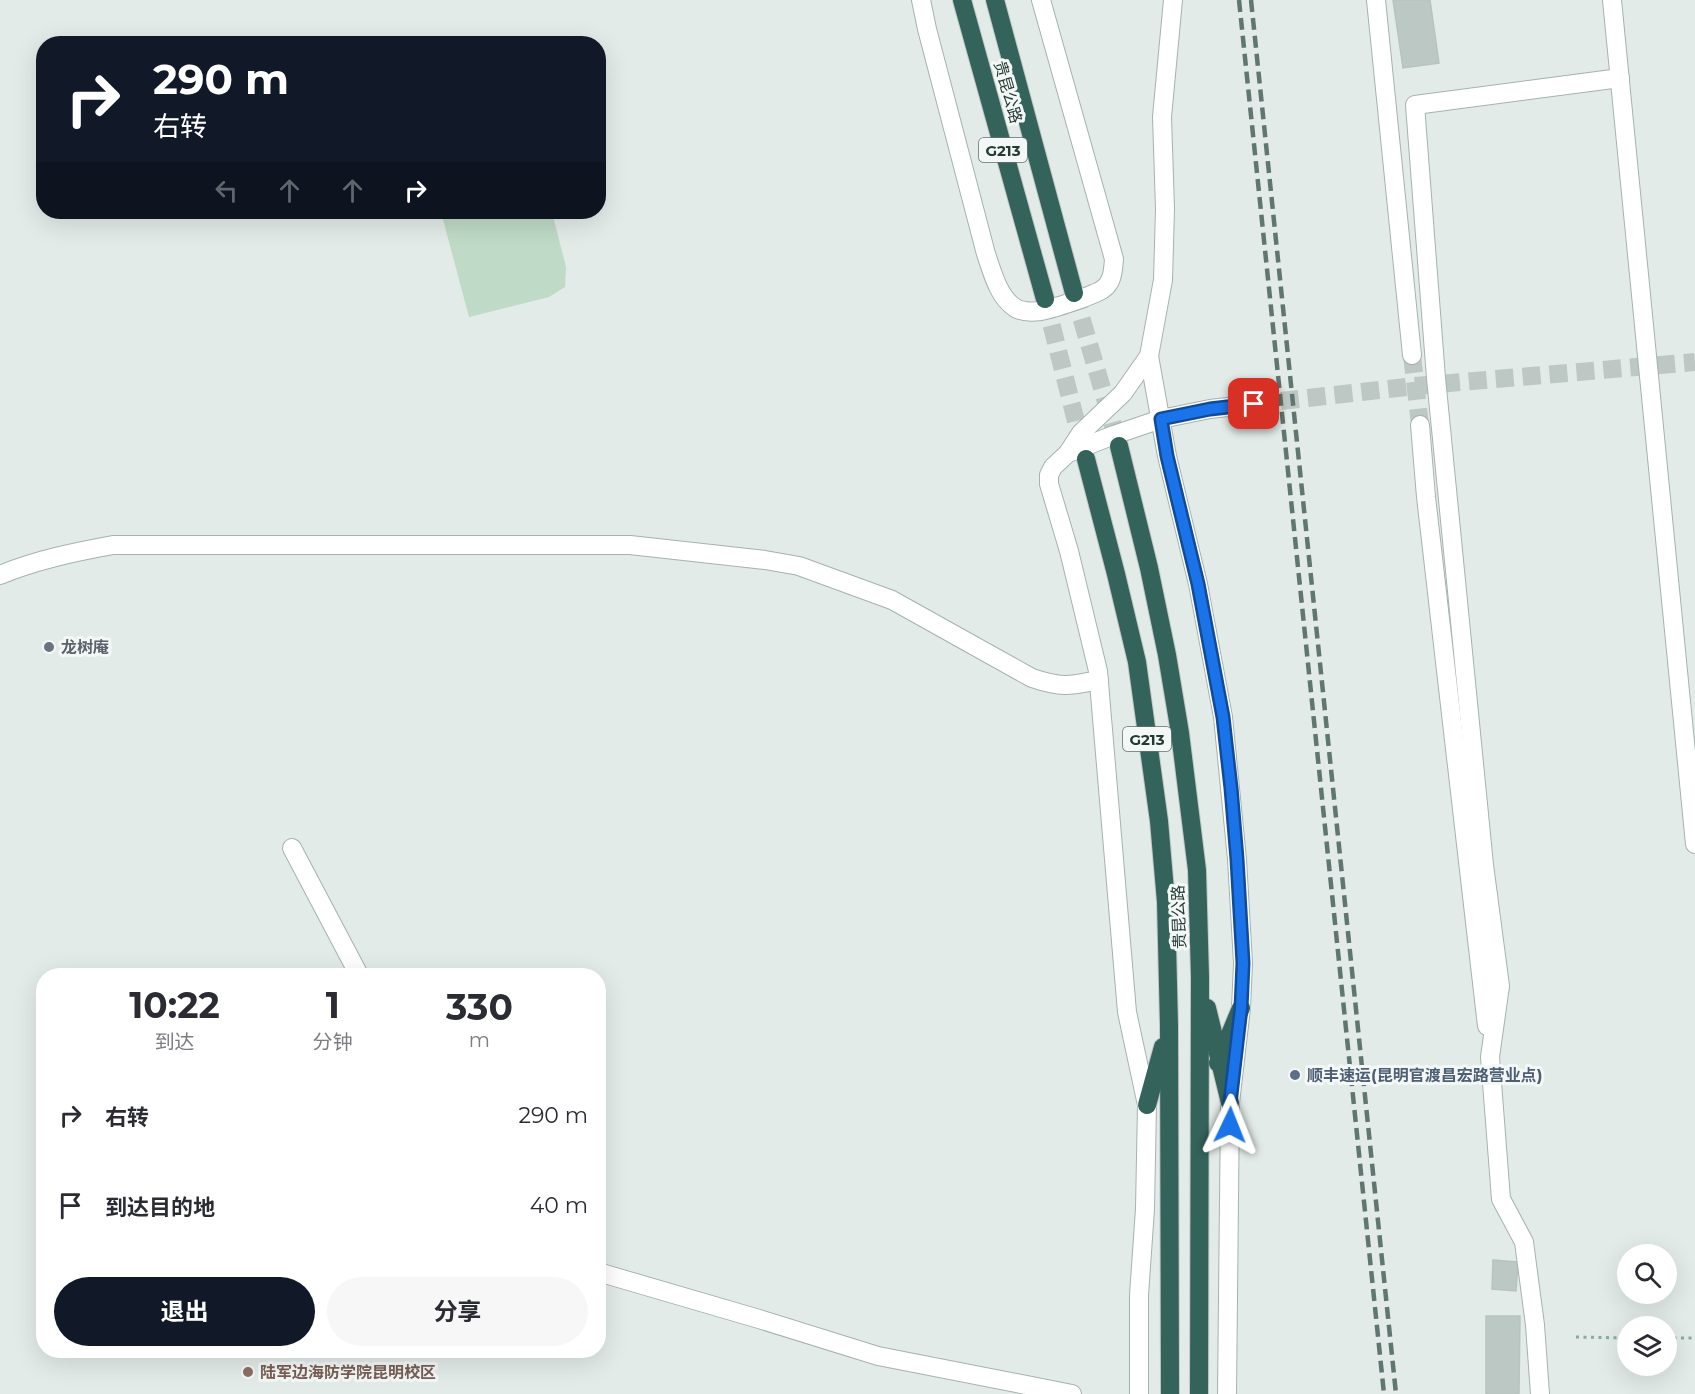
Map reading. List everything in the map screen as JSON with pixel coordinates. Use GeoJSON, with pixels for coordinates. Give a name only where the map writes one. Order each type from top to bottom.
{"type":"FeatureCollection","features":[{"type":"Feature","properties":{"kind":"highway","name":"贵昆公路"},"geometry":{"type":"LineString","coordinates":[[962,0],[1045,299]]}},
{"type":"Feature","properties":{"kind":"highway","name":"贵昆公路"},"geometry":{"type":"LineString","coordinates":[[995,0],[1074,293]]}},
{"type":"Feature","properties":{"kind":"highway","name":"贵昆公路"},"geometry":{"type":"LineString","coordinates":[[1119,446],[1149,567],[1167,655],[1180,733],[1197,870],[1200,977],[1199,1394]]}},
{"type":"Feature","properties":{"kind":"highway","name":"贵昆公路"},"geometry":{"type":"LineString","coordinates":[[1077,456],[1116,574],[1137,662],[1161,844],[1166,902],[1169,1025],[1170,1394]]}},
{"type":"Feature","properties":{"kind":"highway"},"geometry":{"type":"LineString","coordinates":[[1200,977],[1230,1103]]}},
{"type":"Feature","properties":{"kind":"highway"},"geometry":{"type":"LineString","coordinates":[[1199,1115],[1241,1008]]}},
{"type":"Feature","properties":{"kind":"highway"},"geometry":{"type":"LineString","coordinates":[[1147,1105],[1169,1025]]}},
{"type":"Feature","properties":{"kind":"street"},"geometry":{"type":"LineString","coordinates":[[921,0],[986,254],[1005,299],[1015,309],[1029,311],[1041,311],[1092,295],[1105,288],[1113,275],[1114,260],[1041,0]]}},
{"type":"Feature","properties":{"kind":"street"},"geometry":{"type":"LineString","coordinates":[[1173,0],[1162,117],[1165,209],[1163,280],[1149,356],[1167,456],[1198,584],[1223,717],[1238,870],[1243,963],[1241,1008],[1230,1103],[1227,1394]]}},
{"type":"Feature","properties":{"kind":"street"},"geometry":{"type":"LineString","coordinates":[[1376,0],[1412,355]]}},
{"type":"Feature","properties":{"kind":"street"},"geometry":{"type":"LineString","coordinates":[[1612,0],[1695,844]]}},
{"type":"Feature","properties":{"kind":"street"},"geometry":{"type":"LineString","coordinates":[[1386,109],[1620,78]]}},
{"type":"Feature","properties":{"kind":"street"},"geometry":{"type":"LineString","coordinates":[[1414,106],[1480,896]]}},
{"type":"Feature","properties":{"kind":"street"},"geometry":{"type":"LineString","coordinates":[[1077,456],[1081,433],[1123,393],[1149,356]]}},
{"type":"Feature","properties":{"kind":"street"},"geometry":{"type":"LineString","coordinates":[[1138,1394],[1139,1295],[1145,1209],[1147,1105],[1126,1012],[1098,671],[1069,551],[1049,484],[1049,475],[1053,467],[1114,435],[1161,419],[1210,409],[1254,404]]}},
{"type":"Feature","properties":{"kind":"street"},"geometry":{"type":"LineString","coordinates":[[1420,425],[1426,497],[1480,896],[1500,986],[1490,1055],[1501,1199],[1524,1242],[1535,1325],[1540,1394]]}},
{"type":"Feature","properties":{"kind":"street"},"geometry":{"type":"LineString","coordinates":[[0,575],[80,551],[113,545],[630,545],[800,566],[892,600],[1032,678],[1054,685],[1070,686],[1099,680]]}},
{"type":"Feature","properties":{"kind":"street"},"geometry":{"type":"LineString","coordinates":[[292,848],[355,968]]}},
{"type":"Feature","properties":{"kind":"street"},"geometry":{"type":"LineString","coordinates":[[606,1274],[878,1356],[1072,1394]]}},
{"type":"Feature","properties":{"kind":"path"},"geometry":{"type":"LineString","coordinates":[[1576,1337],[1617,1338]]}},
{"type":"Feature","properties":{"kind":"path"},"geometry":{"type":"LineString","coordinates":[[1677,1338],[1695,1338]]}},
{"type":"Feature","properties":{"kind":"green space"},"geometry":{"type":"Polygon","coordinates":[[[443,219],[554,219],[566,267],[565,287],[549,297],[469,317],[443,219]]]}},
{"type":"Feature","properties":{"kind":"building"},"geometry":{"type":"Polygon","coordinates":[[[1393,0],[1430,0],[1439,63],[1403,68],[1393,0]]]}},
{"type":"Feature","properties":{"kind":"building"},"geometry":{"type":"Polygon","coordinates":[[[1493,1260],[1518,1262],[1516,1291],[1492,1289],[1493,1260]]]}},
{"type":"Feature","properties":{"kind":"building"},"geometry":{"type":"Polygon","coordinates":[[[1486,1316],[1520,1316],[1519,1394],[1486,1394],[1486,1316]]]}},
{"type":"Feature","properties":{"kind":"tunnel"},"geometry":{"type":"LineString","coordinates":[[1074,293],[1119,446]]}},
{"type":"Feature","properties":{"kind":"tunnel"},"geometry":{"type":"LineString","coordinates":[[1045,299],[1083,449]]}},
{"type":"Feature","properties":{"kind":"tunnel"},"geometry":{"type":"LineString","coordinates":[[1412,355],[1420,425]]}},
{"type":"Feature","properties":{"kind":"tunnel"},"geometry":{"type":"LineString","coordinates":[[1254,404],[1415,386],[1695,362]]}},
{"type":"Feature","properties":{"kind":"railway"},"geometry":{"type":"LineString","coordinates":[[1239,0],[1384,1394]]}},
{"type":"Feature","properties":{"kind":"railway"},"geometry":{"type":"LineString","coordinates":[[1251,0],[1396,1394]]}},
{"type":"Feature","properties":{"kind":"place","name":"龙树庵"},"geometry":{"type":"Point","coordinates":[49,647]}},
{"type":"Feature","properties":{"kind":"place","name":"顺丰速运(昆明官渡昌宏路营业点)"},"geometry":{"type":"Point","coordinates":[1295,1075]}},
{"type":"Feature","properties":{"kind":"place","name":"陆军边海防学院昆明校区"},"geometry":{"type":"Point","coordinates":[248,1372]}},
{"type":"Feature","properties":{"kind":"route"},"geometry":{"type":"LineString","coordinates":[[1230,1125],[1243,963],[1231,788],[1223,717],[1198,584],[1167,456],[1161,419],[1210,409],[1254,404]]}}]}
